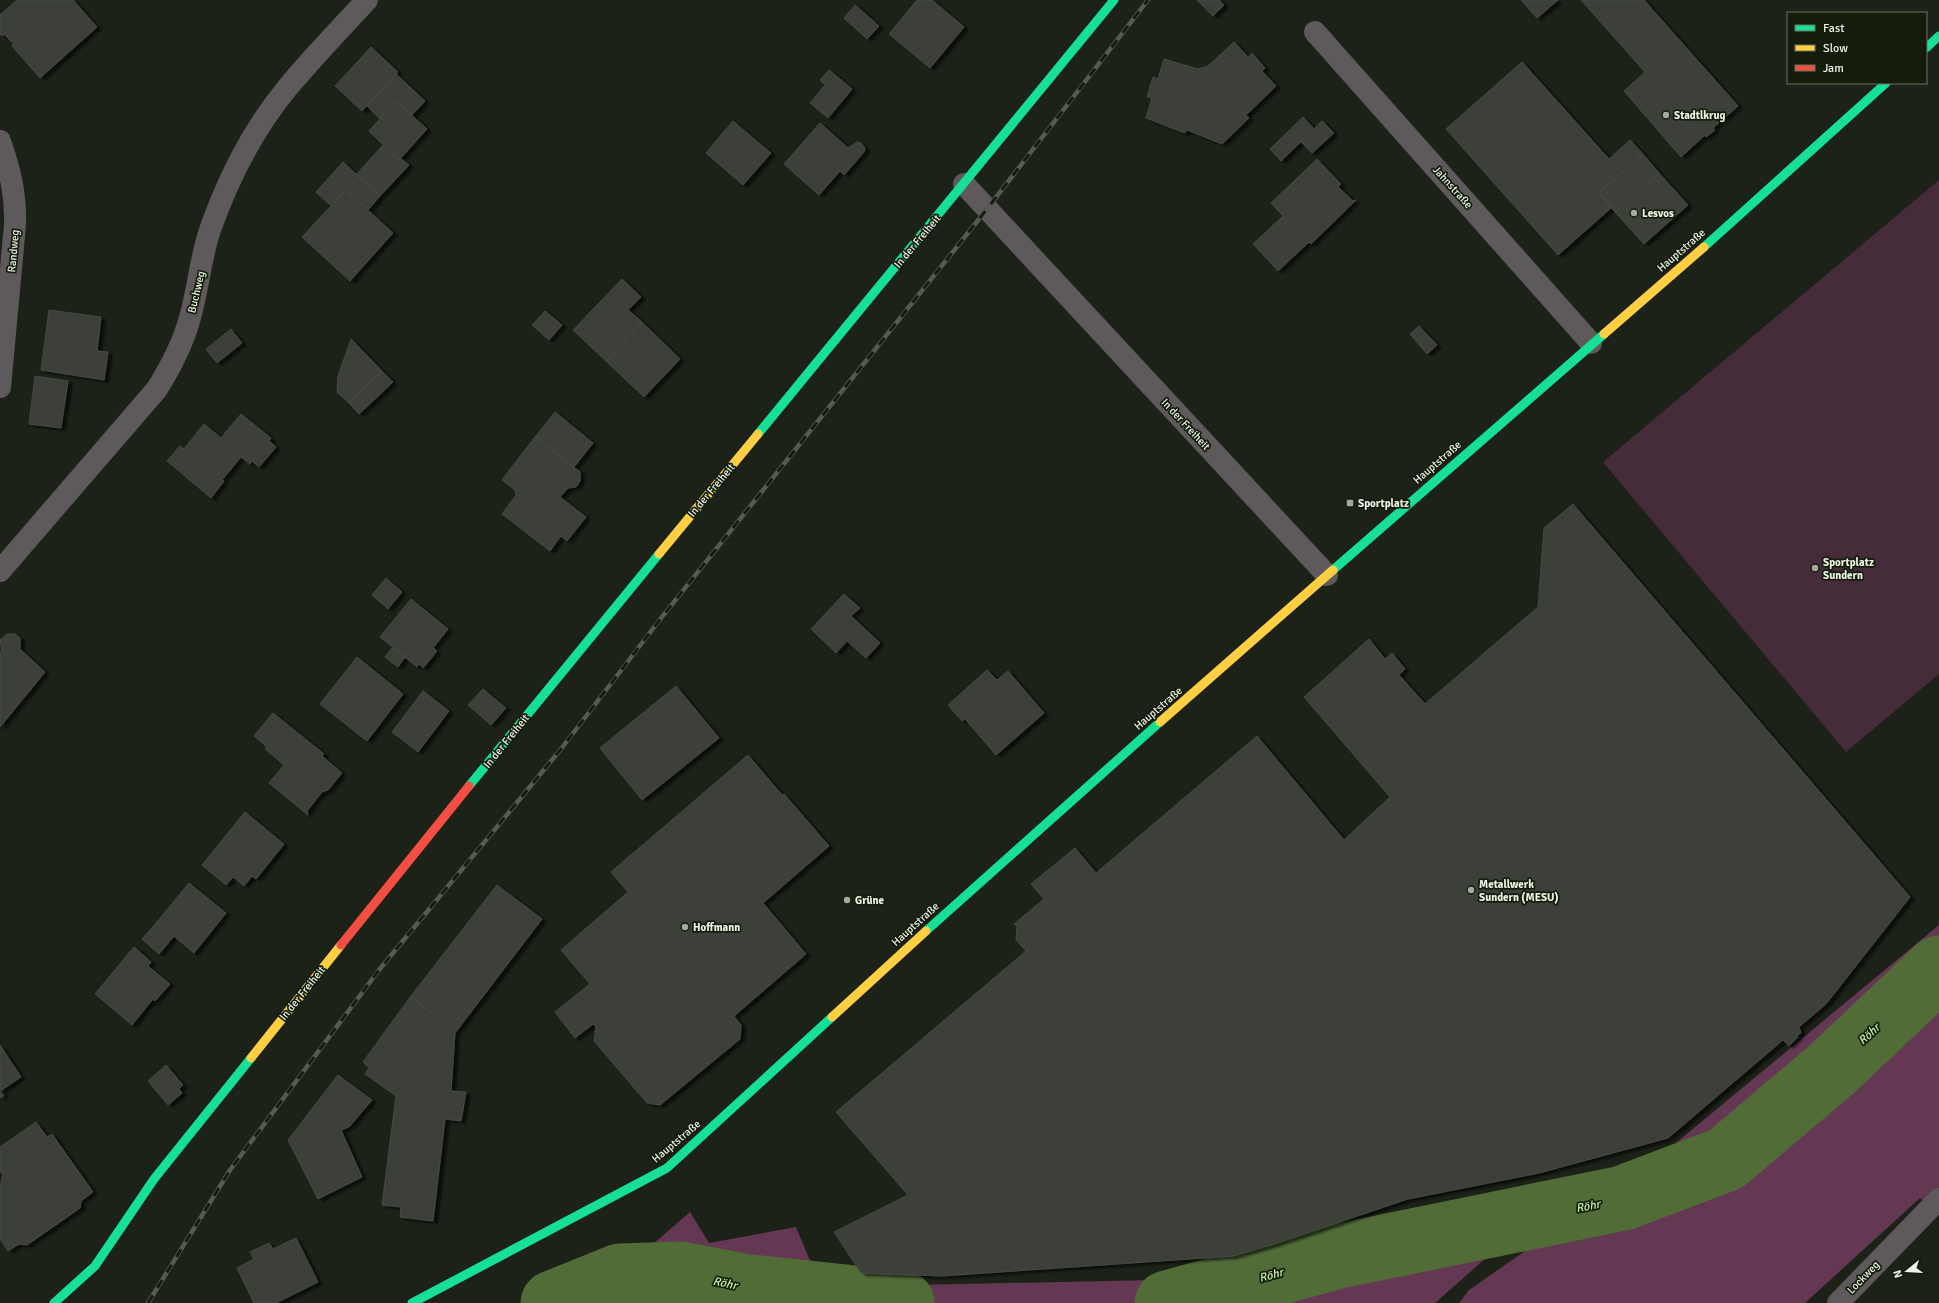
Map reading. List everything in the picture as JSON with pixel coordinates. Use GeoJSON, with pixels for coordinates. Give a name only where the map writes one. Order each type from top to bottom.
{"type":"FeatureCollection","features":[{"type":"Feature","properties":{"kind":"main road","name":"In der Freiheit"},"geometry":{"type":"LineString","coordinates":[[54,1303],[95,1266],[154,1179],[374,903],[583,646],[1114,0]]}},
{"type":"Feature","properties":{"kind":"main road"},"geometry":{"type":"LineString","coordinates":[[1927,47],[1939,36]]}},
{"type":"Feature","properties":{"kind":"main road","name":"Hauptstraße"},"geometry":{"type":"LineString","coordinates":[[412,1303],[667,1168],[970,890],[1591,343],[1679,269],[1885,84]]}},
{"type":"Feature","properties":{"kind":"street","name":"Buchweg"},"geometry":{"type":"LineString","coordinates":[[2,563],[157,389],[173,363],[183,340],[190,321],[210,232],[223,197],[249,143],[287,87],[367,0]]}},
{"type":"Feature","properties":{"kind":"street","name":"Jahnstraße"},"geometry":{"type":"LineString","coordinates":[[1315,32],[1591,343]]}},
{"type":"Feature","properties":{"kind":"street","name":"Randweg"},"geometry":{"type":"LineString","coordinates":[[0,141],[11,174],[16,201],[0,387]]}},
{"type":"Feature","properties":{"kind":"street","name":"In der Freiheit"},"geometry":{"type":"LineString","coordinates":[[964,184],[1327,575]]}},
{"type":"Feature","properties":{"kind":"street","name":"Lockweg"},"geometry":{"type":"LineString","coordinates":[[1838,1303],[1939,1199]]}},
{"type":"Feature","properties":{"kind":"shaded area","name":"Sportplatz Sundern"},"geometry":{"type":"Polygon","coordinates":[[[1939,180],[1939,674],[1846,752],[1603,462],[1939,180]]]}},
{"type":"Feature","properties":{"kind":"shaded area"},"geometry":{"type":"Polygon","coordinates":[[[1939,925],[1939,1215],[1920,1198],[1805,1303],[1459,1303],[1469,1290],[1653,1162],[1939,925]]]}},
{"type":"Feature","properties":{"kind":"shaded area"},"geometry":{"type":"Polygon","coordinates":[[[1554,1198],[1435,1303],[685,1303],[645,1251],[690,1212],[709,1243],[796,1227],[821,1287],[1200,1279],[1554,1198]]]}},
{"type":"Feature","properties":{"kind":"shaded area"},"geometry":{"type":"Polygon","coordinates":[[[645,1251],[685,1303],[559,1303],[574,1289],[645,1251]]]}},
{"type":"Feature","properties":{"kind":"building"},"geometry":{"type":"Polygon","coordinates":[[[17,0],[73,0],[97,27],[40,78],[12,46],[14,44],[4,34],[2,36],[0,34],[0,15],[17,0]]]}},
{"type":"Feature","properties":{"kind":"building"},"geometry":{"type":"Polygon","coordinates":[[[917,0],[932,0],[964,27],[930,68],[889,34],[917,0]]]}},
{"type":"Feature","properties":{"kind":"building"},"geometry":{"type":"Polygon","coordinates":[[[1197,0],[1219,0],[1224,5],[1213,16],[1197,0]]]}},
{"type":"Feature","properties":{"kind":"building"},"geometry":{"type":"Polygon","coordinates":[[[1521,0],[1558,0],[1537,18],[1521,0]]]}},
{"type":"Feature","properties":{"kind":"building"},"geometry":{"type":"Polygon","coordinates":[[[1581,0],[1644,0],[1738,106],[1713,128],[1715,130],[1706,137],[1705,135],[1681,157],[1624,91],[1645,72],[1581,0]]]}},
{"type":"Feature","properties":{"kind":"building"},"geometry":{"type":"Polygon","coordinates":[[[855,5],[879,26],[867,39],[844,18],[855,5]]]}},
{"type":"Feature","properties":{"kind":"building"},"geometry":{"type":"Polygon","coordinates":[[[1234,42],[1248,57],[1252,53],[1265,68],[1262,71],[1276,86],[1246,115],[1249,118],[1222,144],[1187,130],[1185,133],[1146,118],[1152,98],[1147,97],[1153,77],[1158,79],[1164,59],[1198,69],[1208,66],[1234,42]]]}},
{"type":"Feature","properties":{"kind":"building"},"geometry":{"type":"Polygon","coordinates":[[[371,47],[398,72],[362,111],[335,86],[371,47]]]}},
{"type":"Feature","properties":{"kind":"building"},"geometry":{"type":"Polygon","coordinates":[[[1522,62],[1609,159],[1630,140],[1643,154],[1599,193],[1612,207],[1558,255],[1446,129],[1522,62]]]}},
{"type":"Feature","properties":{"kind":"building"},"geometry":{"type":"Polygon","coordinates":[[[829,70],[852,89],[828,118],[810,103],[825,85],[820,80],[829,70]]]}},
{"type":"Feature","properties":{"kind":"building"},"geometry":{"type":"Polygon","coordinates":[[[396,74],[425,101],[412,115],[396,101],[380,119],[367,106],[396,74]]]}},
{"type":"Feature","properties":{"kind":"building"},"geometry":{"type":"Polygon","coordinates":[[[396,101],[427,129],[399,160],[369,131],[396,101]]]}},
{"type":"Feature","properties":{"kind":"building"},"geometry":{"type":"Polygon","coordinates":[[[1303,117],[1314,129],[1281,161],[1270,149],[1303,117]]]}},
{"type":"Feature","properties":{"kind":"building"},"geometry":{"type":"Polygon","coordinates":[[[733,121],[771,153],[743,185],[706,153],[733,121]]]}},
{"type":"Feature","properties":{"kind":"building"},"geometry":{"type":"Polygon","coordinates":[[[1322,121],[1334,133],[1312,153],[1301,142],[1322,121]]]}},
{"type":"Feature","properties":{"kind":"building"},"geometry":{"type":"Polygon","coordinates":[[[820,123],[848,148],[857,142],[861,143],[865,148],[864,152],[844,175],[840,171],[819,195],[784,164],[820,123]]]}},
{"type":"Feature","properties":{"kind":"building"},"geometry":{"type":"Polygon","coordinates":[[[383,145],[399,160],[400,158],[409,165],[380,196],[356,175],[383,145]]]}},
{"type":"Feature","properties":{"kind":"building"},"geometry":{"type":"Polygon","coordinates":[[[1643,154],[1659,173],[1615,212],[1599,193],[1643,154]]]}},
{"type":"Feature","properties":{"kind":"building"},"geometry":{"type":"Polygon","coordinates":[[[1317,159],[1341,184],[1338,187],[1353,201],[1356,200],[1311,244],[1309,242],[1278,271],[1253,244],[1283,216],[1271,203],[1317,159]]]}},
{"type":"Feature","properties":{"kind":"building"},"geometry":{"type":"Polygon","coordinates":[[[343,162],[380,196],[368,210],[346,190],[331,206],[316,192],[343,162]]]}},
{"type":"Feature","properties":{"kind":"building"},"geometry":{"type":"Polygon","coordinates":[[[1659,173],[1688,205],[1644,244],[1615,212],[1659,173]]]}},
{"type":"Feature","properties":{"kind":"building"},"geometry":{"type":"Polygon","coordinates":[[[346,190],[393,233],[350,281],[302,237],[346,190]]]}},
{"type":"Feature","properties":{"kind":"building"},"geometry":{"type":"Polygon","coordinates":[[[622,279],[641,297],[628,310],[642,322],[606,361],[573,330],[622,279]]]}},
{"type":"Feature","properties":{"kind":"building"},"geometry":{"type":"Polygon","coordinates":[[[49,310],[101,317],[97,351],[108,352],[104,380],[41,370],[49,310]]]}},
{"type":"Feature","properties":{"kind":"building"},"geometry":{"type":"Polygon","coordinates":[[[545,311],[562,325],[549,340],[532,325],[545,311]]]}},
{"type":"Feature","properties":{"kind":"building"},"geometry":{"type":"Polygon","coordinates":[[[642,322],[680,359],[644,397],[606,361],[642,322]]]}},
{"type":"Feature","properties":{"kind":"building"},"geometry":{"type":"Polygon","coordinates":[[[1419,326],[1437,345],[1427,354],[1410,334],[1419,326]]]}},
{"type":"Feature","properties":{"kind":"building"},"geometry":{"type":"Polygon","coordinates":[[[231,329],[242,343],[217,363],[206,349],[231,329]]]}},
{"type":"Feature","properties":{"kind":"building"},"geometry":{"type":"Polygon","coordinates":[[[351,339],[382,371],[349,403],[337,392],[338,376],[351,339]]]}},
{"type":"Feature","properties":{"kind":"building"},"geometry":{"type":"Polygon","coordinates":[[[382,371],[393,382],[374,400],[363,389],[382,371]]]}},
{"type":"Feature","properties":{"kind":"building"},"geometry":{"type":"Polygon","coordinates":[[[35,376],[68,381],[61,428],[29,424],[35,376]]]}},
{"type":"Feature","properties":{"kind":"building"},"geometry":{"type":"Polygon","coordinates":[[[363,389],[374,400],[359,414],[349,403],[363,389]]]}},
{"type":"Feature","properties":{"kind":"building"},"geometry":{"type":"Polygon","coordinates":[[[555,412],[593,443],[574,467],[535,437],[555,412]]]}},
{"type":"Feature","properties":{"kind":"building"},"geometry":{"type":"Polygon","coordinates":[[[241,414],[271,438],[269,441],[276,447],[259,467],[252,461],[250,464],[241,457],[222,480],[224,481],[211,498],[167,461],[180,446],[184,449],[204,424],[221,438],[241,414]]]}},
{"type":"Feature","properties":{"kind":"building"},"geometry":{"type":"Polygon","coordinates":[[[535,437],[580,472],[580,481],[576,487],[568,488],[560,497],[586,517],[567,541],[561,536],[550,551],[502,514],[516,495],[515,490],[502,480],[535,437]]]}},
{"type":"Feature","properties":{"kind":"building","name":"Metallwerk Sundern (MESU)"},"geometry":{"type":"Polygon","coordinates":[[[1573,504],[1910,897],[1826,1004],[1799,1027],[1801,1033],[1797,1035],[1798,1037],[1789,1046],[1783,1040],[1668,1138],[1539,1173],[1408,1199],[1274,1244],[1233,1256],[942,1276],[861,1273],[834,1232],[908,1195],[836,1112],[1026,951],[1016,940],[1017,926],[1014,924],[1044,899],[1031,884],[1075,848],[1096,873],[1257,736],[1344,840],[1390,797],[1304,697],[1369,639],[1385,659],[1392,653],[1405,669],[1399,675],[1425,704],[1538,607],[1544,528],[1573,504]]]}},
{"type":"Feature","properties":{"kind":"building"},"geometry":{"type":"Polygon","coordinates":[[[386,578],[402,592],[388,609],[372,595],[386,578]]]}},
{"type":"Feature","properties":{"kind":"building"},"geometry":{"type":"Polygon","coordinates":[[[844,594],[860,608],[851,616],[880,643],[866,658],[847,641],[836,653],[811,629],[844,594]]]}},
{"type":"Feature","properties":{"kind":"building"},"geometry":{"type":"Polygon","coordinates":[[[411,599],[448,629],[433,648],[437,651],[423,668],[419,664],[417,667],[380,637],[411,599]]]}},
{"type":"Feature","properties":{"kind":"building"},"geometry":{"type":"Polygon","coordinates":[[[7,634],[15,634],[20,638],[20,649],[45,672],[0,727],[0,652],[2,651],[0,640],[7,634]]]}},
{"type":"Feature","properties":{"kind":"building"},"geometry":{"type":"Polygon","coordinates":[[[393,647],[405,657],[398,667],[385,657],[393,647]]]}},
{"type":"Feature","properties":{"kind":"building"},"geometry":{"type":"Polygon","coordinates":[[[357,657],[403,694],[367,741],[320,704],[357,657]]]}},
{"type":"Feature","properties":{"kind":"building"},"geometry":{"type":"Polygon","coordinates":[[[987,670],[997,680],[1008,671],[1044,713],[996,755],[965,719],[962,721],[948,705],[987,670]]]}},
{"type":"Feature","properties":{"kind":"building"},"geometry":{"type":"Polygon","coordinates":[[[676,686],[719,738],[642,800],[600,748],[676,686]]]}},
{"type":"Feature","properties":{"kind":"building"},"geometry":{"type":"Polygon","coordinates":[[[483,689],[506,708],[491,725],[468,705],[483,689]]]}},
{"type":"Feature","properties":{"kind":"building"},"geometry":{"type":"Polygon","coordinates":[[[423,691],[449,711],[418,752],[392,732],[423,691]]]}},
{"type":"Feature","properties":{"kind":"building"},"geometry":{"type":"Polygon","coordinates":[[[273,713],[324,754],[322,756],[342,773],[328,790],[322,792],[307,811],[308,815],[269,783],[284,765],[265,749],[267,747],[254,736],[273,713]]]}},
{"type":"Feature","properties":{"kind":"building","name":"Hoffmann"},"geometry":{"type":"Polygon","coordinates":[[[748,755],[829,846],[763,903],[806,954],[734,1016],[741,1025],[740,1039],[660,1105],[647,1103],[594,1041],[596,1027],[593,1024],[575,1038],[555,1012],[590,984],[561,950],[628,892],[611,872],[748,755]]]}},
{"type":"Feature","properties":{"kind":"building"},"geometry":{"type":"Polygon","coordinates":[[[245,812],[284,844],[256,879],[252,876],[244,886],[233,877],[226,885],[202,865],[245,812]]]}},
{"type":"Feature","properties":{"kind":"building"},"geometry":{"type":"Polygon","coordinates":[[[189,883],[226,913],[194,953],[157,922],[189,883]]]}},
{"type":"Feature","properties":{"kind":"building"},"geometry":{"type":"Polygon","coordinates":[[[497,885],[542,919],[455,1033],[411,996],[497,885]]]}},
{"type":"Feature","properties":{"kind":"building"},"geometry":{"type":"Polygon","coordinates":[[[157,922],[174,936],[159,954],[142,939],[157,922]]]}},
{"type":"Feature","properties":{"kind":"building"},"geometry":{"type":"Polygon","coordinates":[[[134,947],[151,962],[148,966],[170,984],[155,1001],[153,999],[132,1025],[95,994],[134,947]]]}},
{"type":"Feature","properties":{"kind":"building"},"geometry":{"type":"Polygon","coordinates":[[[411,996],[455,1033],[451,1091],[466,1092],[461,1121],[445,1119],[433,1221],[400,1217],[401,1207],[382,1205],[396,1096],[365,1074],[369,1068],[363,1062],[411,996]]]}},
{"type":"Feature","properties":{"kind":"building"},"geometry":{"type":"Polygon","coordinates":[[[0,1045],[21,1077],[0,1091],[0,1045]]]}},
{"type":"Feature","properties":{"kind":"building"},"geometry":{"type":"Polygon","coordinates":[[[166,1065],[183,1085],[179,1089],[182,1093],[168,1105],[148,1081],[166,1065]]]}},
{"type":"Feature","properties":{"kind":"building"},"geometry":{"type":"Polygon","coordinates":[[[338,1075],[372,1100],[349,1127],[341,1130],[362,1177],[318,1199],[288,1140],[338,1075]]]}},
{"type":"Feature","properties":{"kind":"building"},"geometry":{"type":"Polygon","coordinates":[[[0,1091],[4,1096],[0,1098],[0,1091]]]}},
{"type":"Feature","properties":{"kind":"building"},"geometry":{"type":"Polygon","coordinates":[[[36,1122],[47,1137],[52,1134],[93,1192],[81,1201],[80,1208],[27,1245],[19,1244],[8,1251],[0,1239],[0,1186],[3,1175],[0,1171],[0,1147],[36,1122]]]}},
{"type":"Feature","properties":{"kind":"building"},"geometry":{"type":"Polygon","coordinates":[[[296,1238],[318,1282],[276,1303],[254,1303],[237,1268],[254,1259],[250,1252],[269,1243],[273,1249],[296,1238]]]}},
{"type":"Feature","properties":{"kind":"waterway","name":"Röhr"},"geometry":{"type":"LineString","coordinates":[[1167,1303],[1339,1256],[1623,1198],[1726,1159],[1832,1069],[1939,968]]}},
{"type":"Feature","properties":{"kind":"waterway","name":"Röhr"},"geometry":{"type":"LineString","coordinates":[[553,1303],[620,1276],[680,1274],[742,1286],[902,1303]]}},
{"type":"Feature","properties":{"kind":"railway"},"geometry":{"type":"LineString","coordinates":[[148,1303],[230,1170],[379,970],[561,749],[658,622],[987,209],[1148,0]]}},
{"type":"Feature","properties":{"kind":"traffic: fast"},"geometry":{"type":"LineString","coordinates":[[758,434],[1114,0]]}},
{"type":"Feature","properties":{"kind":"traffic: fast"},"geometry":{"type":"LineString","coordinates":[[1927,47],[1939,36]]}},
{"type":"Feature","properties":{"kind":"traffic: fast"},"geometry":{"type":"LineString","coordinates":[[1704,247],[1885,84]]}},
{"type":"Feature","properties":{"kind":"traffic: fast"},"geometry":{"type":"LineString","coordinates":[[1333,570],[1604,334]]}},
{"type":"Feature","properties":{"kind":"traffic: fast"},"geometry":{"type":"LineString","coordinates":[[469,786],[659,554]]}},
{"type":"Feature","properties":{"kind":"traffic: fast"},"geometry":{"type":"LineString","coordinates":[[926,931],[1160,722]]}},
{"type":"Feature","properties":{"kind":"traffic: fast"},"geometry":{"type":"LineString","coordinates":[[412,1303],[667,1168],[832,1017]]}},
{"type":"Feature","properties":{"kind":"traffic: fast"},"geometry":{"type":"LineString","coordinates":[[54,1303],[95,1266],[154,1179],[251,1058]]}},
{"type":"Feature","properties":{"kind":"traffic: slow"},"geometry":{"type":"LineString","coordinates":[[1604,334],[1704,247]]}},
{"type":"Feature","properties":{"kind":"traffic: slow"},"geometry":{"type":"LineString","coordinates":[[659,554],[758,434]]}},
{"type":"Feature","properties":{"kind":"traffic: slow"},"geometry":{"type":"LineString","coordinates":[[1160,722],[1333,570]]}},
{"type":"Feature","properties":{"kind":"traffic: slow"},"geometry":{"type":"LineString","coordinates":[[832,1017],[926,931]]}},
{"type":"Feature","properties":{"kind":"traffic: slow"},"geometry":{"type":"LineString","coordinates":[[251,1058],[341,945]]}},
{"type":"Feature","properties":{"kind":"traffic: jam"},"geometry":{"type":"LineString","coordinates":[[341,945],[469,786]]}},
{"type":"Feature","properties":{"kind":"place","name":"Stadtlkrug"},"geometry":{"type":"Point","coordinates":[1666,115]}},
{"type":"Feature","properties":{"kind":"place","name":"Lesvos"},"geometry":{"type":"Point","coordinates":[1634,213]}},
{"type":"Feature","properties":{"kind":"place","name":"Sportplatz"},"geometry":{"type":"Point","coordinates":[1350,503]}},
{"type":"Feature","properties":{"kind":"place","name":"Sportplatz Sundern"},"geometry":{"type":"Point","coordinates":[1815,568]}},
{"type":"Feature","properties":{"kind":"place","name":"Metallwerk Sundern (MESU)"},"geometry":{"type":"Point","coordinates":[1471,890]}},
{"type":"Feature","properties":{"kind":"place","name":"Grüne"},"geometry":{"type":"Point","coordinates":[847,900]}},
{"type":"Feature","properties":{"kind":"place","name":"Hoffmann"},"geometry":{"type":"Point","coordinates":[685,927]}}]}
